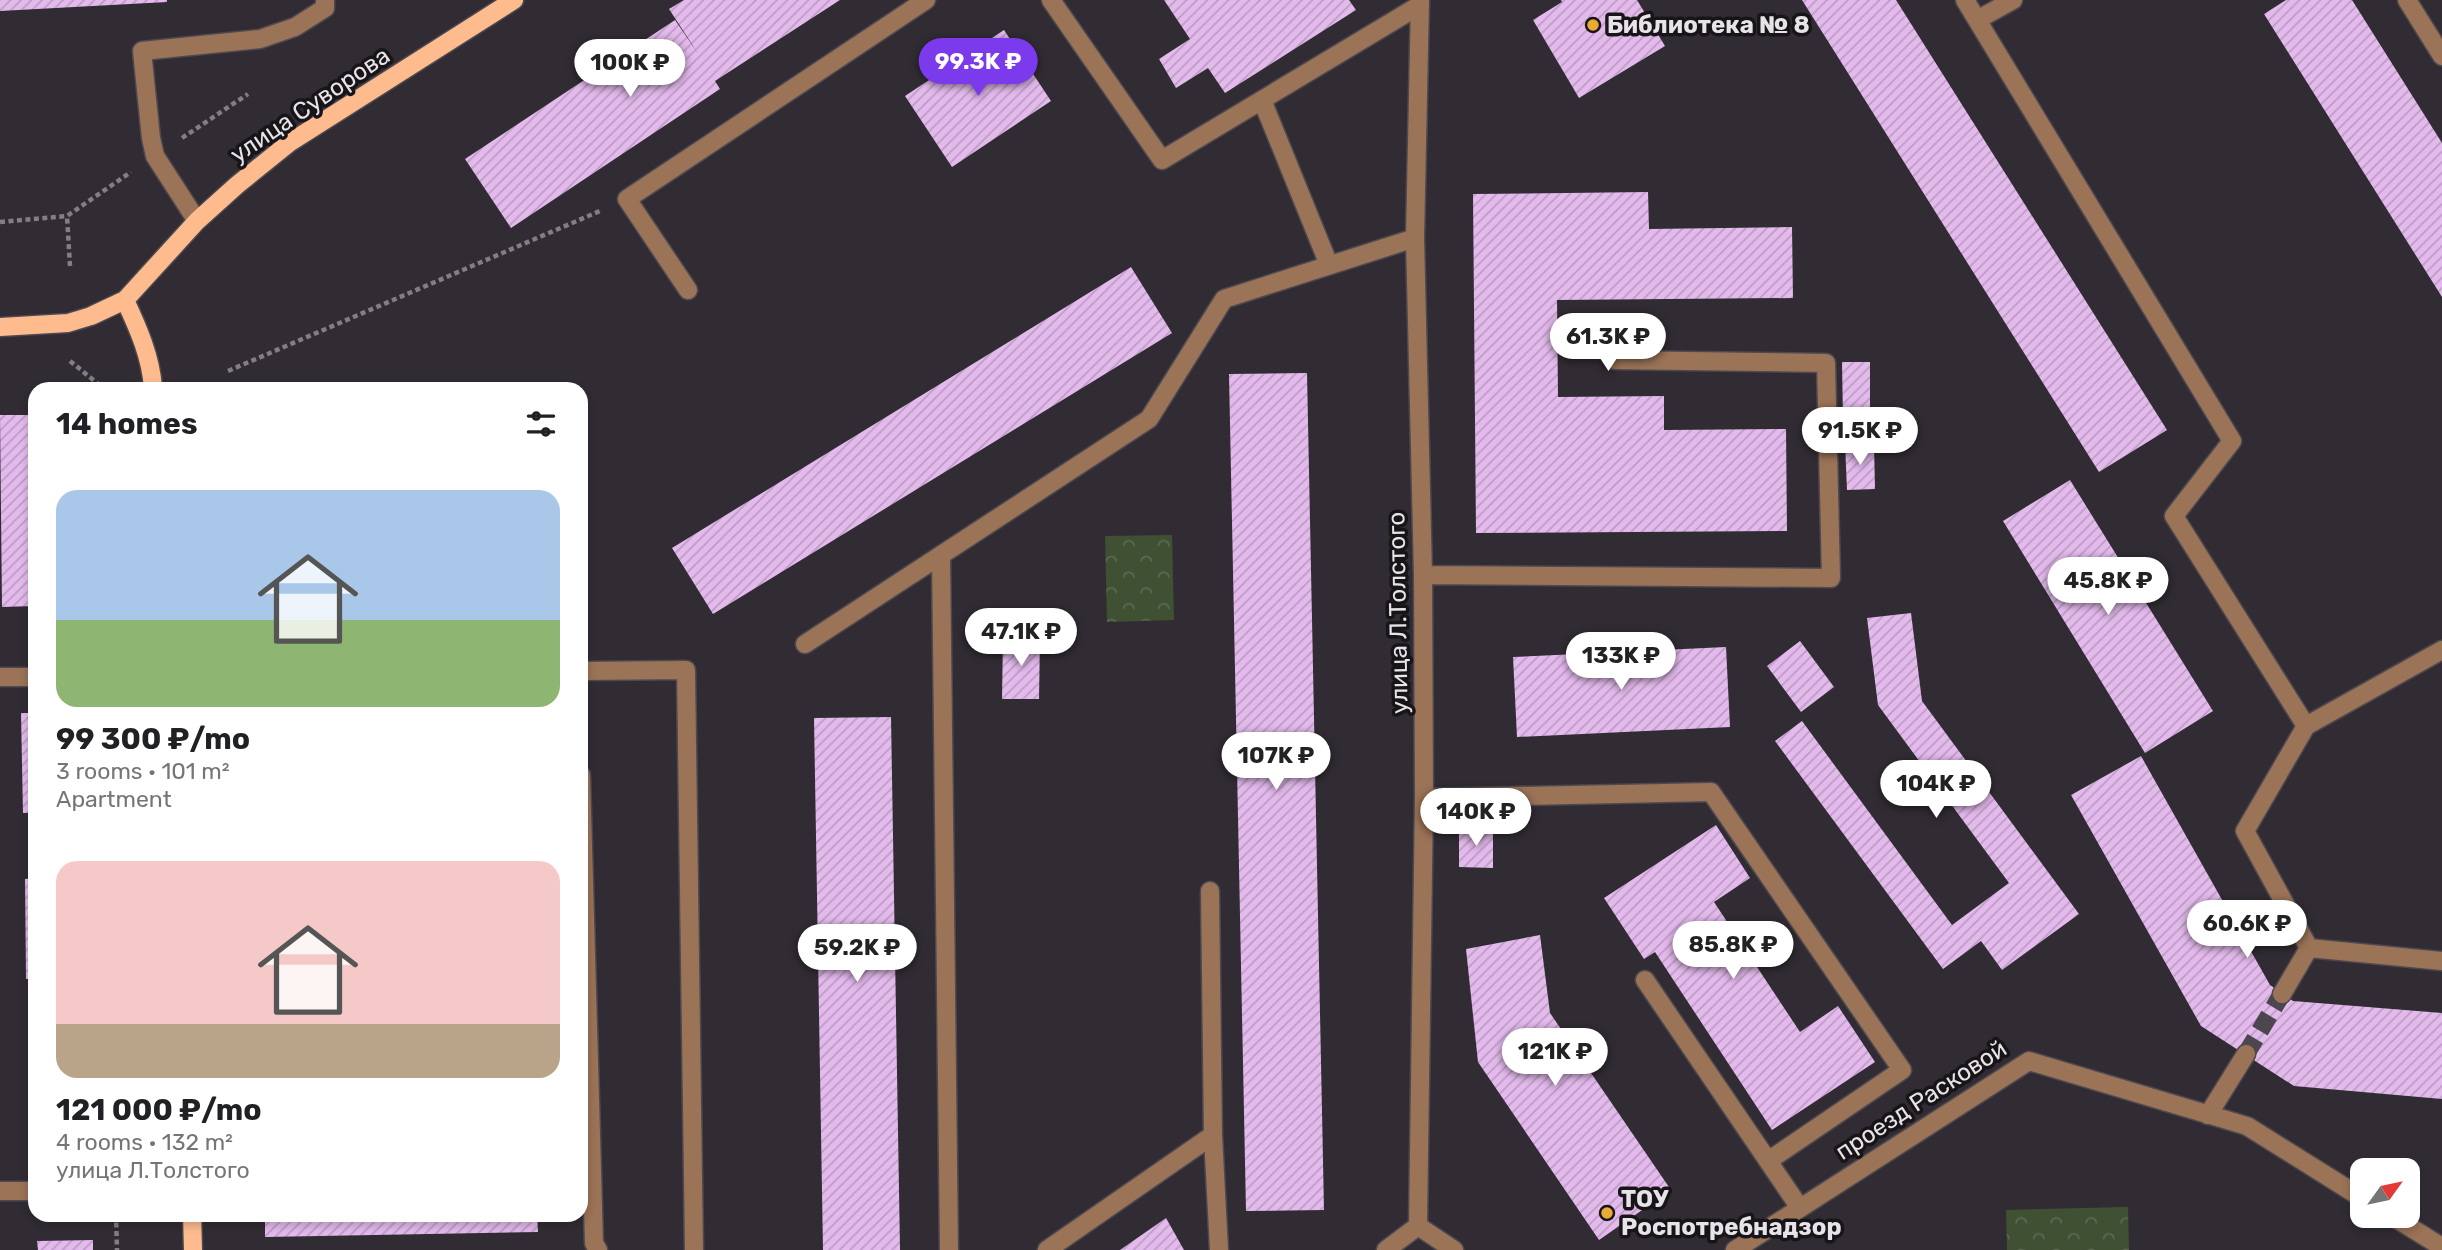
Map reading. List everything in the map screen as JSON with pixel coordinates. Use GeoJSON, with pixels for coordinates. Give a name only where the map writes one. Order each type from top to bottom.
{"type":"FeatureCollection","features":[{"type":"Feature","properties":{"kind":"main road","name":"улица Суворова"},"geometry":{"type":"LineString","coordinates":[[0,327],[68,323],[91,316],[125,300],[197,221],[289,143],[514,0]]}},
{"type":"Feature","properties":{"kind":"main road"},"geometry":{"type":"LineString","coordinates":[[125,300],[140,331],[152,382]]}},
{"type":"Feature","properties":{"kind":"main road"},"geometry":{"type":"LineString","coordinates":[[192,1222],[193,1250]]}},
{"type":"Feature","properties":{"kind":"street"},"geometry":{"type":"LineString","coordinates":[[197,221],[155,156],[142,51],[260,39],[295,27],[325,8],[325,0]]}},
{"type":"Feature","properties":{"kind":"street"},"geometry":{"type":"LineString","coordinates":[[688,290],[626,199],[926,0]]}},
{"type":"Feature","properties":{"kind":"street"},"geometry":{"type":"LineString","coordinates":[[1051,0],[1162,160],[1420,3]]}},
{"type":"Feature","properties":{"kind":"street"},"geometry":{"type":"LineString","coordinates":[[1965,0],[2232,441],[2174,516],[2306,726]]}},
{"type":"Feature","properties":{"kind":"street"},"geometry":{"type":"LineString","coordinates":[[1977,20],[2012,0]]}},
{"type":"Feature","properties":{"kind":"street"},"geometry":{"type":"LineString","coordinates":[[2407,0],[2442,56]]}},
{"type":"Feature","properties":{"kind":"street","name":"улица Л.Толстого"},"geometry":{"type":"LineString","coordinates":[[1418,1226],[1424,798],[1423,576],[1415,238],[1420,3]]}},
{"type":"Feature","properties":{"kind":"street"},"geometry":{"type":"LineString","coordinates":[[1262,100],[1329,265]]}},
{"type":"Feature","properties":{"kind":"street"},"geometry":{"type":"LineString","coordinates":[[805,644],[1149,419],[1224,299],[1415,238]]}},
{"type":"Feature","properties":{"kind":"street"},"geometry":{"type":"LineString","coordinates":[[1423,576],[1831,578],[1826,363],[1615,360]]}},
{"type":"Feature","properties":{"kind":"street"},"geometry":{"type":"LineString","coordinates":[[941,555],[949,1250]]}},
{"type":"Feature","properties":{"kind":"street"},"geometry":{"type":"LineString","coordinates":[[2309,948],[2245,831],[2306,726],[2442,650]]}},
{"type":"Feature","properties":{"kind":"street"},"geometry":{"type":"LineString","coordinates":[[588,671],[687,670],[694,1250]]}},
{"type":"Feature","properties":{"kind":"street"},"geometry":{"type":"LineString","coordinates":[[0,677],[28,677]]}},
{"type":"Feature","properties":{"kind":"street"},"geometry":{"type":"LineString","coordinates":[[1424,798],[1711,792],[1902,1070],[1768,1161]]}},
{"type":"Feature","properties":{"kind":"street"},"geometry":{"type":"LineString","coordinates":[[1210,891],[1213,1135],[1219,1250]]}},
{"type":"Feature","properties":{"kind":"street"},"geometry":{"type":"LineString","coordinates":[[2309,948],[2442,961]]}},
{"type":"Feature","properties":{"kind":"street"},"geometry":{"type":"LineString","coordinates":[[2282,994],[2309,948]]}},
{"type":"Feature","properties":{"kind":"street"},"geometry":{"type":"LineString","coordinates":[[1645,980],[1800,1208]]}},
{"type":"Feature","properties":{"kind":"street"},"geometry":{"type":"LineString","coordinates":[[588,1027],[594,1243],[598,1250]]}},
{"type":"Feature","properties":{"kind":"street"},"geometry":{"type":"LineString","coordinates":[[2246,1054],[2208,1115],[2247,1126],[2350,1190]]}},
{"type":"Feature","properties":{"kind":"street","name":"проезд Расковой"},"geometry":{"type":"LineString","coordinates":[[1735,1250],[2029,1061],[2208,1115]]}},
{"type":"Feature","properties":{"kind":"street"},"geometry":{"type":"LineString","coordinates":[[1047,1250],[1213,1135]]}},
{"type":"Feature","properties":{"kind":"street"},"geometry":{"type":"LineString","coordinates":[[0,1191],[28,1191]]}},
{"type":"Feature","properties":{"kind":"street"},"geometry":{"type":"LineString","coordinates":[[1386,1250],[1418,1226],[1454,1250]]}},
{"type":"Feature","properties":{"kind":"street"},"geometry":{"type":"LineString","coordinates":[[2411,1228],[2442,1248]]}},
{"type":"Feature","properties":{"kind":"path"},"geometry":{"type":"LineString","coordinates":[[228,371],[626,199]]}},
{"type":"Feature","properties":{"kind":"path"},"geometry":{"type":"LineString","coordinates":[[0,222],[67,216]]}},
{"type":"Feature","properties":{"kind":"path"},"geometry":{"type":"LineString","coordinates":[[70,361],[96,382]]}},
{"type":"Feature","properties":{"kind":"path"},"geometry":{"type":"LineString","coordinates":[[116,1222],[117,1250]]}},
{"type":"Feature","properties":{"kind":"green space"},"geometry":{"type":"Polygon","coordinates":[[[1172,535],[1174,620],[1107,622],[1105,536],[1172,535]]]}},
{"type":"Feature","properties":{"kind":"green space"},"geometry":{"type":"Polygon","coordinates":[[[2128,1207],[2129,1250],[2007,1250],[2006,1210],[2128,1207]]]}},
{"type":"Feature","properties":{"kind":"building"},"geometry":{"type":"Polygon","coordinates":[[[0,0],[167,0],[167,2],[0,11],[0,0]]]}},
{"type":"Feature","properties":{"kind":"building"},"geometry":{"type":"Polygon","coordinates":[[[684,0],[840,0],[715,81],[720,89],[511,228],[465,159],[675,20],[699,55],[669,9],[684,0]]]}},
{"type":"Feature","properties":{"kind":"building"},"geometry":{"type":"Polygon","coordinates":[[[1164,0],[1349,0],[1356,10],[1225,93],[1208,68],[1176,88],[1159,59],[1190,39],[1164,0]]]}},
{"type":"Feature","properties":{"kind":"building"},"geometry":{"type":"Polygon","coordinates":[[[1561,0],[1637,0],[1665,46],[1579,98],[1533,20],[1562,2],[1561,0]]]}},
{"type":"Feature","properties":{"kind":"building"},"geometry":{"type":"Polygon","coordinates":[[[1802,0],[1896,0],[2167,430],[2099,472],[1802,0]]]}},
{"type":"Feature","properties":{"kind":"building"},"geometry":{"type":"Polygon","coordinates":[[[2286,0],[2352,0],[2442,143],[2442,297],[2264,14],[2286,0]]]}},
{"type":"Feature","properties":{"kind":"building"},"geometry":{"type":"Polygon","coordinates":[[[1004,30],[1051,101],[952,167],[905,96],[1004,30]]]}},
{"type":"Feature","properties":{"kind":"building"},"geometry":{"type":"Polygon","coordinates":[[[1648,192],[1649,229],[1792,227],[1793,298],[1557,300],[1558,397],[1664,396],[1664,430],[1786,429],[1787,531],[1476,533],[1473,194],[1648,192]]]}},
{"type":"Feature","properties":{"kind":"building"},"geometry":{"type":"Polygon","coordinates":[[[1131,267],[1172,333],[713,614],[672,548],[1131,267]]]}},
{"type":"Feature","properties":{"kind":"building"},"geometry":{"type":"Polygon","coordinates":[[[1842,362],[1870,362],[1870,420],[1843,421],[1842,362]]]}},
{"type":"Feature","properties":{"kind":"building"},"geometry":{"type":"Polygon","coordinates":[[[1307,373],[1324,1210],[1246,1211],[1229,374],[1307,373]]]}},
{"type":"Feature","properties":{"kind":"building"},"geometry":{"type":"Polygon","coordinates":[[[0,415],[28,415],[28,606],[2,607],[0,415]]]}},
{"type":"Feature","properties":{"kind":"building"},"geometry":{"type":"Polygon","coordinates":[[[1845,444],[1874,444],[1875,489],[1847,490],[1845,444]]]}},
{"type":"Feature","properties":{"kind":"building"},"geometry":{"type":"Polygon","coordinates":[[[2070,480],[2213,711],[2145,753],[2003,521],[2070,480]]]}},
{"type":"Feature","properties":{"kind":"building"},"geometry":{"type":"Polygon","coordinates":[[[1911,613],[1922,701],[2079,914],[2002,970],[1981,941],[1943,969],[1775,741],[1802,721],[1952,925],[2009,883],[1878,705],[1867,618],[1911,613]]]}},
{"type":"Feature","properties":{"kind":"building"},"geometry":{"type":"Polygon","coordinates":[[[1003,637],[1040,637],[1039,699],[1002,699],[1003,637]]]}},
{"type":"Feature","properties":{"kind":"building"},"geometry":{"type":"Polygon","coordinates":[[[1800,641],[1834,687],[1801,712],[1767,666],[1800,641]]]}},
{"type":"Feature","properties":{"kind":"building"},"geometry":{"type":"Polygon","coordinates":[[[1726,647],[1730,727],[1517,737],[1513,657],[1726,647]]]}},
{"type":"Feature","properties":{"kind":"building"},"geometry":{"type":"Polygon","coordinates":[[[21,713],[28,713],[28,813],[23,813],[21,713]]]}},
{"type":"Feature","properties":{"kind":"building"},"geometry":{"type":"Polygon","coordinates":[[[891,717],[900,1250],[823,1250],[814,718],[891,717]]]}},
{"type":"Feature","properties":{"kind":"building"},"geometry":{"type":"Polygon","coordinates":[[[2141,756],[2270,985],[2293,1001],[2442,1013],[2442,1099],[2294,1086],[2201,1026],[2071,795],[2141,756]]]}},
{"type":"Feature","properties":{"kind":"building"},"geometry":{"type":"Polygon","coordinates":[[[1716,825],[1750,878],[1714,902],[1800,1032],[1838,1006],[1875,1062],[1772,1130],[1655,952],[1644,959],[1604,898],[1716,825]]]}},
{"type":"Feature","properties":{"kind":"building"},"geometry":{"type":"Polygon","coordinates":[[[1459,828],[1493,828],[1493,868],[1459,867],[1459,828]]]}},
{"type":"Feature","properties":{"kind":"building"},"geometry":{"type":"Polygon","coordinates":[[[25,879],[28,879],[28,979],[26,979],[25,879]]]}},
{"type":"Feature","properties":{"kind":"building"},"geometry":{"type":"Polygon","coordinates":[[[1540,935],[1550,1013],[1671,1190],[1599,1240],[1478,1062],[1466,949],[1540,935]]]}},
{"type":"Feature","properties":{"kind":"building"},"geometry":{"type":"Polygon","coordinates":[[[1166,1218],[1184,1250],[1120,1250],[1166,1218]]]}},
{"type":"Feature","properties":{"kind":"building"},"geometry":{"type":"Polygon","coordinates":[[[265,1222],[537,1222],[538,1232],[265,1237],[265,1222]]]}},
{"type":"Feature","properties":{"kind":"building"},"geometry":{"type":"Polygon","coordinates":[[[93,1240],[93,1250],[38,1250],[37,1241],[93,1240]]]}},
{"type":"Feature","properties":{"kind":"tunnel"},"geometry":{"type":"LineString","coordinates":[[2246,1054],[2282,994]]}},
{"type":"Feature","properties":{"kind":"place","name":"Библиотека № 8"},"geometry":{"type":"Point","coordinates":[1593,25]}},
{"type":"Feature","properties":{"kind":"place","name":"ТОУ Роспотребнадзор"},"geometry":{"type":"Point","coordinates":[1607,1213]}}]}
